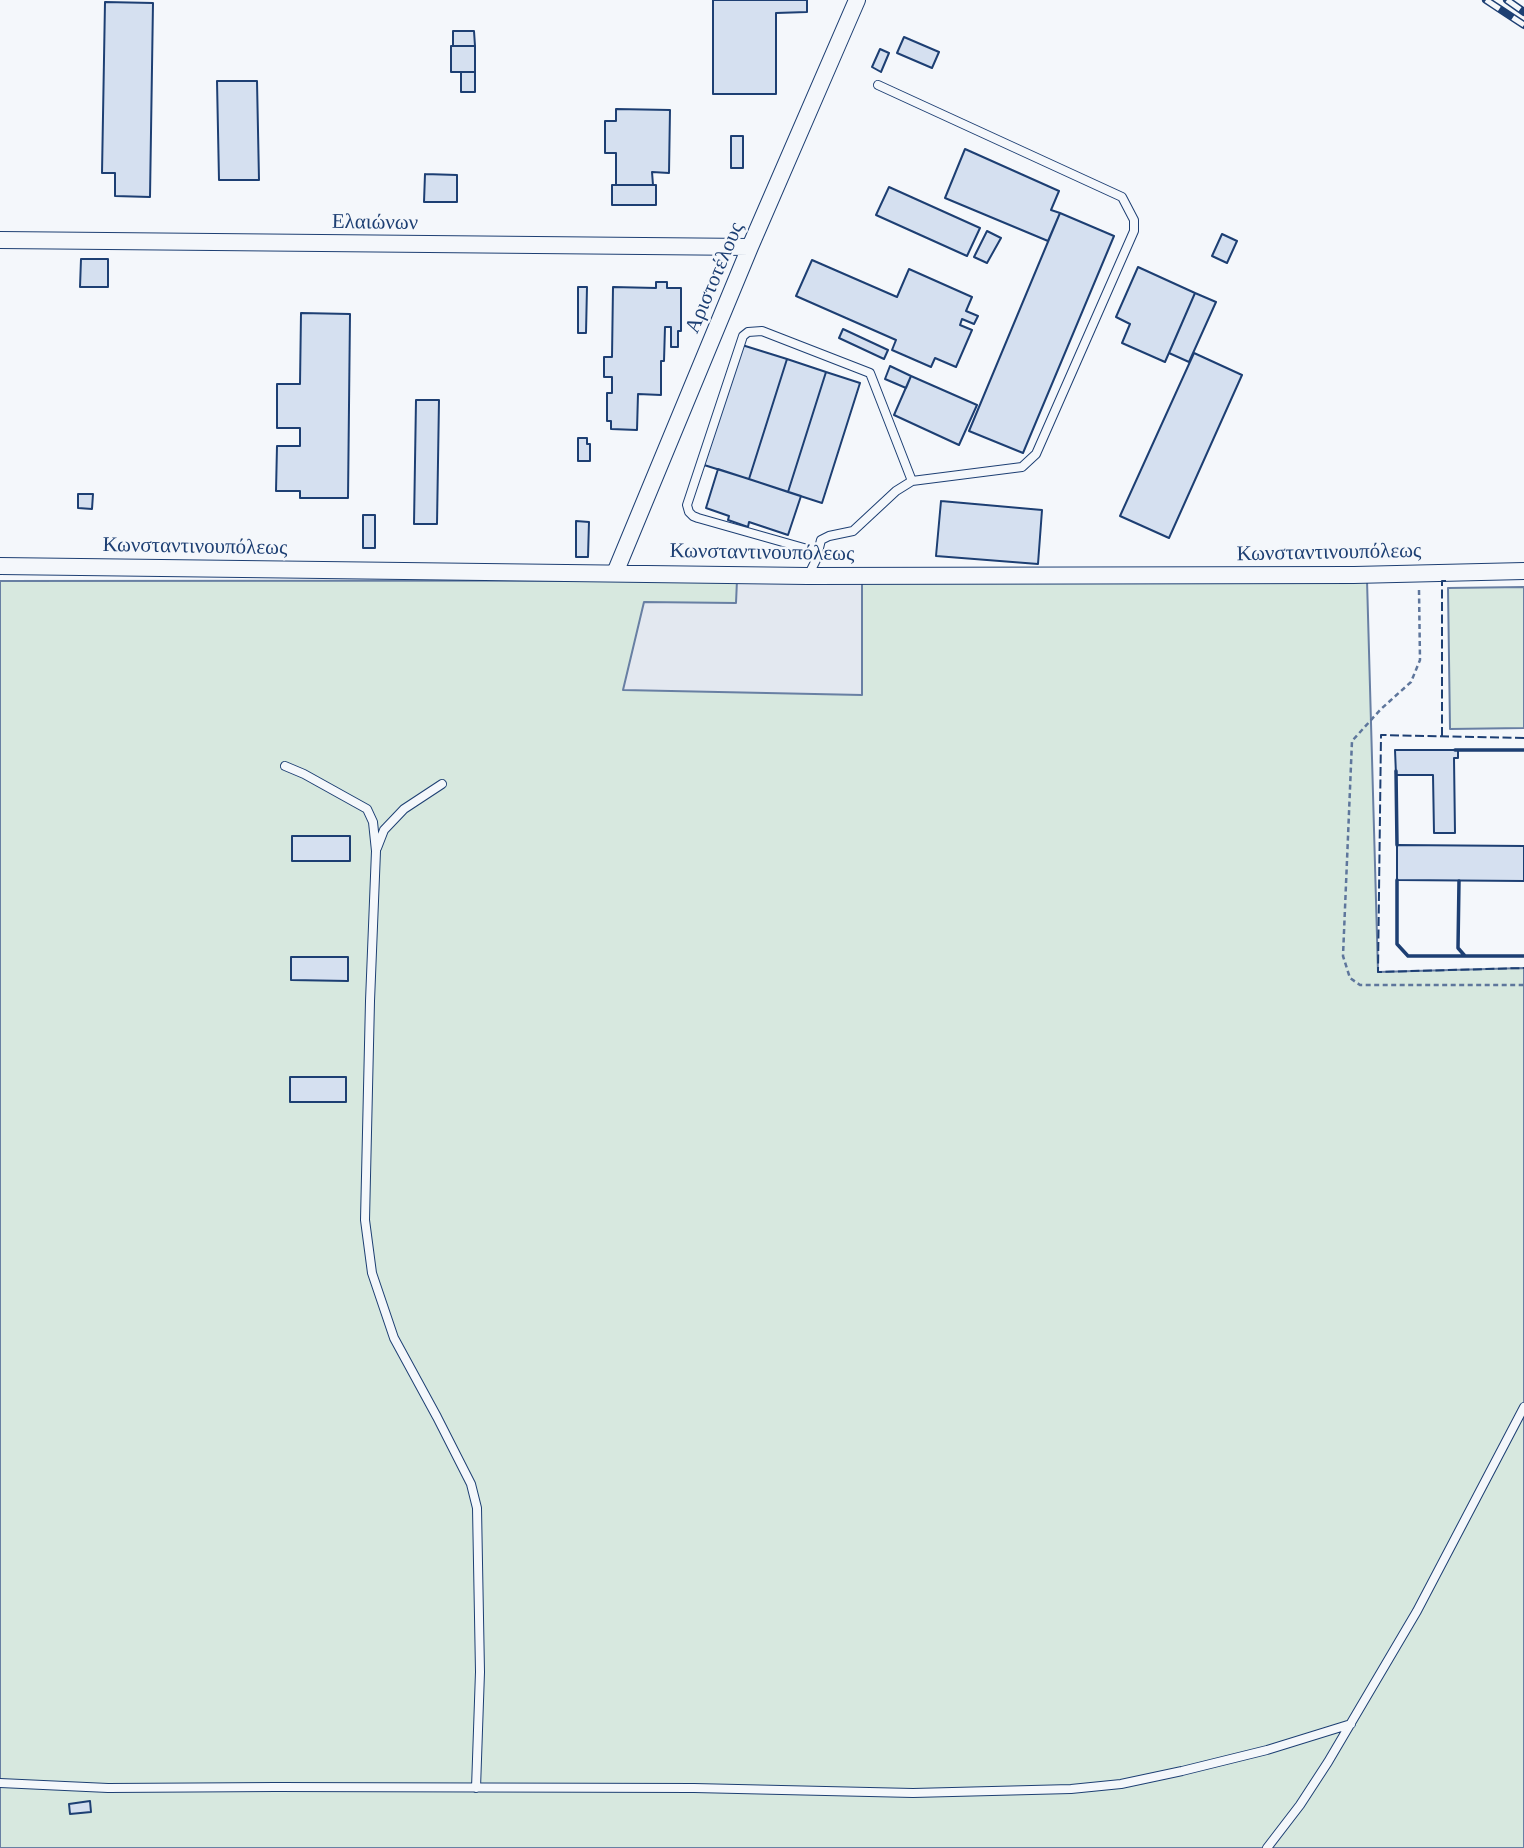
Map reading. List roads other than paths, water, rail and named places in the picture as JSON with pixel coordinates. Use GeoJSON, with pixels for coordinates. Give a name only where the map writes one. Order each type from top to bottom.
{"type":"FeatureCollection","features":[{"type":"Feature","properties":{"kind":"street","name":"Αριστοτέλους"},"geometry":{"type":"LineString","coordinates":[[615,573],[750,247],[857,0]]}},
{"type":"Feature","properties":{"kind":"street","name":"Ελαιώνων"},"geometry":{"type":"LineString","coordinates":[[0,240],[750,247]]}},
{"type":"Feature","properties":{"kind":"street","name":"Κωνσταντινουπόλεως"},"geometry":{"type":"LineString","coordinates":[[0,566],[808,576],[1354,575],[1524,571]]}},
{"type":"Feature","properties":{"kind":"lane"},"geometry":{"type":"LineString","coordinates":[[808,576],[821,540],[853,531],[896,491],[912,481],[1022,467],[1036,454],[1134,231],[1134,220],[1122,197],[878,85]]}},
{"type":"Feature","properties":{"kind":"lane"},"geometry":{"type":"LineString","coordinates":[[818,552],[698,518],[689,512],[687,505],[743,336],[748,332],[762,331],[870,373],[912,481]]}},
{"type":"Feature","properties":{"kind":"lane"},"geometry":{"type":"LineString","coordinates":[[285,766],[367,809],[373,822],[376,851],[365,1220],[372,1273],[394,1338],[471,1484],[477,1508],[480,1672],[476,1788]]}},
{"type":"Feature","properties":{"kind":"lane"},"geometry":{"type":"LineString","coordinates":[[376,851],[383,830],[404,809],[442,784]]}},
{"type":"Feature","properties":{"kind":"lane"},"geometry":{"type":"LineString","coordinates":[[1267,1848],[1300,1805],[1417,1611],[1524,1407]]}},
{"type":"Feature","properties":{"kind":"lane"},"geometry":{"type":"LineString","coordinates":[[0,1783],[108,1788],[694,1788],[913,1793],[1071,1788],[1121,1784],[1170,1774],[1267,1750],[1350,1724]]}},
{"type":"Feature","properties":{"kind":"railway"},"geometry":{"type":"LineString","coordinates":[[1486,0],[1524,25]]}},
{"type":"Feature","properties":{"kind":"railway"},"geometry":{"type":"LineString","coordinates":[[1507,0],[1524,12]]}}]}
